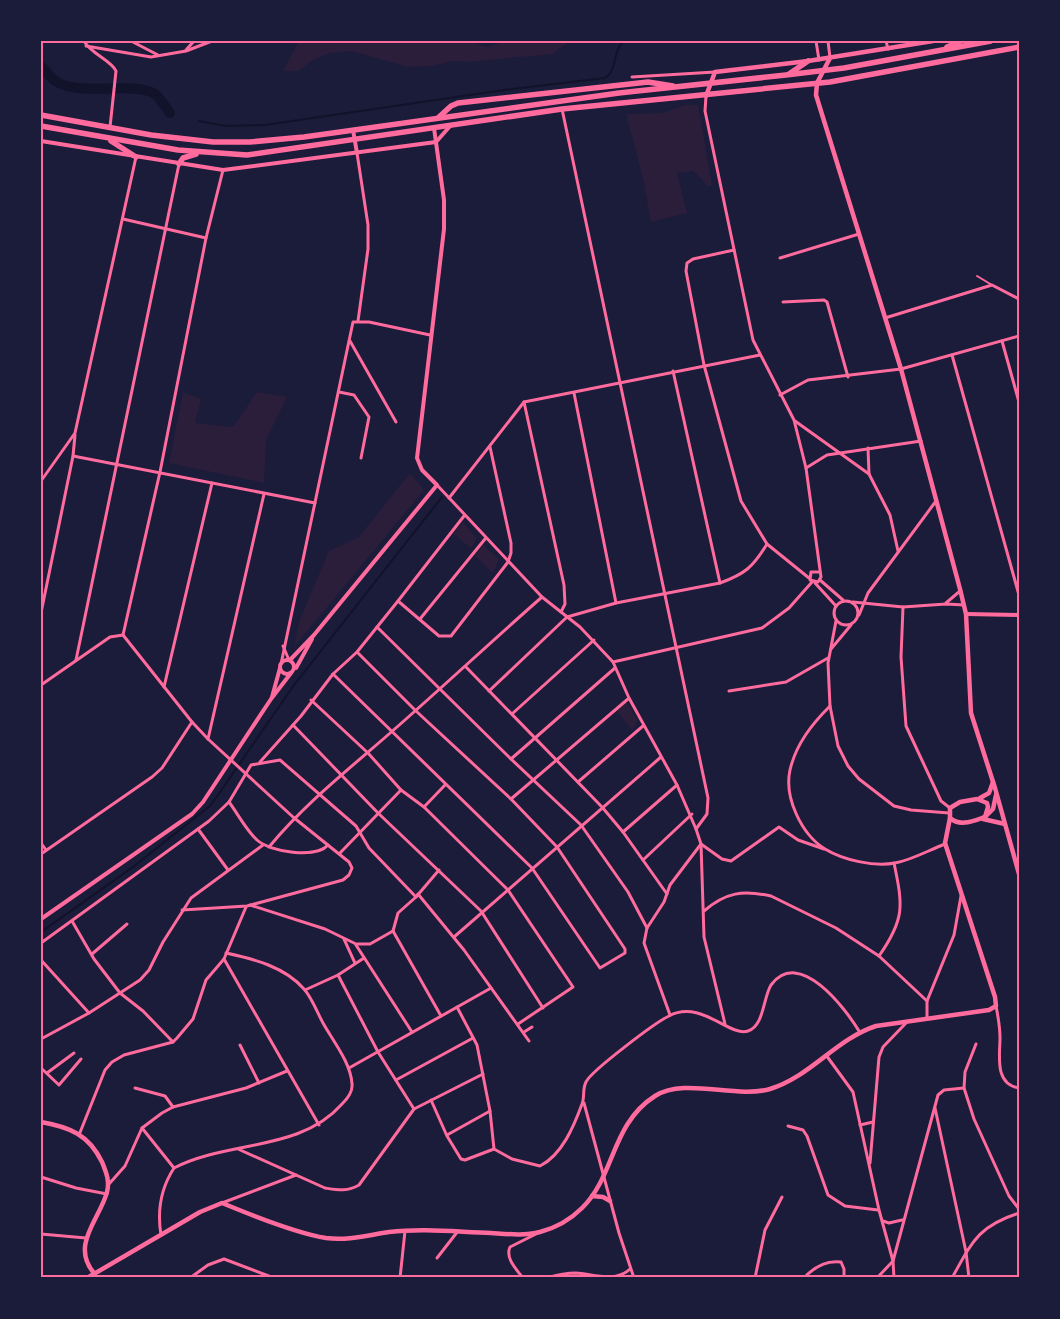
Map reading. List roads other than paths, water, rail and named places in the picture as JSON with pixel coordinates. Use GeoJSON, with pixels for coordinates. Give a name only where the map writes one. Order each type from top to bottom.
{"type":"FeatureCollection","features":[{"type":"Feature","properties":{"kind":"highway"},"geometry":{"type":"LineString","coordinates":[[925,54],[961,41]]}},
{"type":"Feature","properties":{"kind":"highway"},"geometry":{"type":"LineString","coordinates":[[41,115],[110,128],[213,142],[250,142],[677,87],[786,76],[925,54],[991,41]]}},
{"type":"Feature","properties":{"kind":"highway"},"geometry":{"type":"LineString","coordinates":[[41,126],[200,153],[247,154],[452,123],[562,109],[817,84],[1019,47]]}},
{"type":"Feature","properties":{"kind":"highway"},"geometry":{"type":"LineString","coordinates":[[786,76],[808,61]]}},
{"type":"Feature","properties":{"kind":"highway"},"geometry":{"type":"LineString","coordinates":[[434,127],[439,118],[451,106],[458,103],[648,82],[677,87]]}},
{"type":"Feature","properties":{"kind":"highway"},"geometry":{"type":"LineString","coordinates":[[107,138],[136,157]]}},
{"type":"Feature","properties":{"kind":"highway"},"geometry":{"type":"LineString","coordinates":[[179,164],[183,158],[200,153]]}},
{"type":"Feature","properties":{"kind":"main road"},"geometry":{"type":"LineString","coordinates":[[706,96],[715,72],[818,60],[933,41]]}},
{"type":"Feature","properties":{"kind":"main road"},"geometry":{"type":"LineString","coordinates":[[830,58],[823,70],[815,92],[901,370],[965,605],[971,713],[1002,810],[1019,872]]}},
{"type":"Feature","properties":{"kind":"main road"},"geometry":{"type":"LineString","coordinates":[[806,85],[815,92]]}},
{"type":"Feature","properties":{"kind":"main road"},"geometry":{"type":"LineString","coordinates":[[87,1278],[200,1212],[222,1203],[300,1231],[328,1238],[342,1239],[405,1231],[458,1231],[524,1235],[540,1232],[568,1220],[583,1208],[592,1196],[633,1114],[644,1103],[659,1094],[676,1089],[748,1091],[769,1089],[787,1082],[859,1031],[891,1024],[980,1013],[996,1006],[946,843],[949,813],[960,802],[977,799],[989,793],[993,781]]}},
{"type":"Feature","properties":{"kind":"main road"},"geometry":{"type":"LineString","coordinates":[[978,819],[990,814],[995,804],[996,792]]}},
{"type":"Feature","properties":{"kind":"main road"},"geometry":{"type":"LineString","coordinates":[[977,799],[995,804],[1002,810]]}},
{"type":"Feature","properties":{"kind":"main road"},"geometry":{"type":"LineString","coordinates":[[983,800],[988,807],[985,816]]}},
{"type":"Feature","properties":{"kind":"main road"},"geometry":{"type":"LineString","coordinates":[[949,813],[957,823]]}},
{"type":"Feature","properties":{"kind":"main road"},"geometry":{"type":"LineString","coordinates":[[948,834],[957,823],[978,819],[991,819],[1005,824]]}},
{"type":"Feature","properties":{"kind":"main road"},"geometry":{"type":"LineString","coordinates":[[41,1122],[58,1125],[89,1140],[105,1169],[108,1185],[107,1194],[86,1238],[86,1258],[94,1273]]}},
{"type":"Feature","properties":{"kind":"main road"},"geometry":{"type":"LineString","coordinates":[[592,1196],[603,1197],[610,1201]]}},
{"type":"Feature","properties":{"kind":"street"},"geometry":{"type":"LineString","coordinates":[[84,41],[86,46],[115,68],[114,101],[110,128]]}},
{"type":"Feature","properties":{"kind":"street"},"geometry":{"type":"LineString","coordinates":[[131,41],[158,55]]}},
{"type":"Feature","properties":{"kind":"street"},"geometry":{"type":"LineString","coordinates":[[186,51],[194,41]]}},
{"type":"Feature","properties":{"kind":"street"},"geometry":{"type":"LineString","coordinates":[[86,46],[146,57],[186,51],[212,41]]}},
{"type":"Feature","properties":{"kind":"street"},"geometry":{"type":"LineString","coordinates":[[816,41],[818,60]]}},
{"type":"Feature","properties":{"kind":"street"},"geometry":{"type":"LineString","coordinates":[[828,41],[830,58]]}},
{"type":"Feature","properties":{"kind":"street"},"geometry":{"type":"LineString","coordinates":[[886,41],[888,49]]}},
{"type":"Feature","properties":{"kind":"street"},"geometry":{"type":"LineString","coordinates":[[632,77],[715,72]]}},
{"type":"Feature","properties":{"kind":"street"},"geometry":{"type":"LineString","coordinates":[[706,96],[705,111],[751,330],[760,354],[794,420],[806,468],[820,580],[844,600],[853,602],[903,607],[946,604],[965,605]]}},
{"type":"Feature","properties":{"kind":"street"},"geometry":{"type":"LineString","coordinates":[[562,109],[622,384],[675,648],[708,798],[707,814],[696,829]]}},
{"type":"Feature","properties":{"kind":"street"},"geometry":{"type":"LineString","coordinates":[[41,141],[223,170],[436,142],[452,123]]}},
{"type":"Feature","properties":{"kind":"street"},"geometry":{"type":"LineString","coordinates":[[434,127],[444,205],[444,229],[417,458],[422,470],[508,562],[542,597],[594,640],[613,662],[628,698],[692,814],[701,844],[704,937],[725,1024]]}},
{"type":"Feature","properties":{"kind":"street"},"geometry":{"type":"LineString","coordinates":[[353,130],[368,225],[368,249],[358,321]]}},
{"type":"Feature","properties":{"kind":"street"},"geometry":{"type":"LineString","coordinates":[[41,613],[74,456],[75,433],[136,157]]}},
{"type":"Feature","properties":{"kind":"street"},"geometry":{"type":"LineString","coordinates":[[76,660],[179,164]]}},
{"type":"Feature","properties":{"kind":"street"},"geometry":{"type":"LineString","coordinates":[[123,634],[160,472],[206,238],[223,170]]}},
{"type":"Feature","properties":{"kind":"street"},"geometry":{"type":"LineString","coordinates":[[123,219],[206,238]]}},
{"type":"Feature","properties":{"kind":"street"},"geometry":{"type":"LineString","coordinates":[[780,258],[859,234]]}},
{"type":"Feature","properties":{"kind":"street"},"geometry":{"type":"LineString","coordinates":[[734,250],[693,259],[686,263],[686,271],[704,365],[737,491],[749,517],[767,544],[809,578],[836,606]]}},
{"type":"Feature","properties":{"kind":"street"},"geometry":{"type":"LineString","coordinates":[[885,318],[992,285],[1019,300]]}},
{"type":"Feature","properties":{"kind":"street"},"geometry":{"type":"LineString","coordinates":[[783,302],[824,300],[829,305],[848,377]]}},
{"type":"Feature","properties":{"kind":"street"},"geometry":{"type":"LineString","coordinates":[[271,699],[280,666],[353,322],[369,322],[430,335]]}},
{"type":"Feature","properties":{"kind":"street"},"geometry":{"type":"LineString","coordinates":[[780,395],[803,382],[901,370],[1019,336]]}},
{"type":"Feature","properties":{"kind":"street"},"geometry":{"type":"LineString","coordinates":[[350,340],[396,422]]}},
{"type":"Feature","properties":{"kind":"street"},"geometry":{"type":"LineString","coordinates":[[1002,341],[1019,402]]}},
{"type":"Feature","properties":{"kind":"street"},"geometry":{"type":"LineString","coordinates":[[449,498],[524,402],[622,384],[673,371],[760,354]]}},
{"type":"Feature","properties":{"kind":"street"},"geometry":{"type":"LineString","coordinates":[[952,355],[1019,595]]}},
{"type":"Feature","properties":{"kind":"street"},"geometry":{"type":"LineString","coordinates":[[673,371],[720,582]]}},
{"type":"Feature","properties":{"kind":"street"},"geometry":{"type":"LineString","coordinates":[[339,392],[354,395],[369,417],[361,458]]}},
{"type":"Feature","properties":{"kind":"street"},"geometry":{"type":"LineString","coordinates":[[574,392],[616,603]]}},
{"type":"Feature","properties":{"kind":"street"},"geometry":{"type":"LineString","coordinates":[[524,402],[564,585],[565,604],[561,612]]}},
{"type":"Feature","properties":{"kind":"street"},"geometry":{"type":"LineString","coordinates":[[794,420],[869,474]]}},
{"type":"Feature","properties":{"kind":"street"},"geometry":{"type":"LineString","coordinates":[[41,481],[75,433]]}},
{"type":"Feature","properties":{"kind":"street"},"geometry":{"type":"LineString","coordinates":[[806,468],[820,458],[839,453],[921,441]]}},
{"type":"Feature","properties":{"kind":"street"},"geometry":{"type":"LineString","coordinates":[[398,601],[439,636],[452,636],[508,562],[511,543],[490,447]]}},
{"type":"Feature","properties":{"kind":"street"},"geometry":{"type":"LineString","coordinates":[[868,448],[869,474],[890,515],[898,551]]}},
{"type":"Feature","properties":{"kind":"street"},"geometry":{"type":"LineString","coordinates":[[74,456],[315,503]]}},
{"type":"Feature","properties":{"kind":"street"},"geometry":{"type":"LineString","coordinates":[[164,687],[212,483]]}},
{"type":"Feature","properties":{"kind":"street"},"geometry":{"type":"LineString","coordinates":[[280,666],[290,660],[314,635],[437,485]]}},
{"type":"Feature","properties":{"kind":"street"},"geometry":{"type":"LineString","coordinates":[[208,739],[264,494]]}},
{"type":"Feature","properties":{"kind":"street"},"geometry":{"type":"LineString","coordinates":[[831,650],[853,624],[859,615],[863,602],[898,551],[937,501]]}},
{"type":"Feature","properties":{"kind":"street"},"geometry":{"type":"LineString","coordinates":[[260,762],[293,725],[332,674],[356,652],[377,627],[464,516]]}},
{"type":"Feature","properties":{"kind":"street"},"geometry":{"type":"LineString","coordinates":[[420,619],[485,538]]}},
{"type":"Feature","properties":{"kind":"street"},"geometry":{"type":"LineString","coordinates":[[489,691],[567,617],[616,603],[720,582],[747,571],[756,562],[767,544]]}},
{"type":"Feature","properties":{"kind":"street"},"geometry":{"type":"LineString","coordinates":[[809,578],[813,571],[819,572]]}},
{"type":"Feature","properties":{"kind":"street"},"geometry":{"type":"LineString","coordinates":[[613,662],[762,628],[789,608],[813,583],[820,580]]}},
{"type":"Feature","properties":{"kind":"street"},"geometry":{"type":"LineString","coordinates":[[946,604],[956,597],[960,589]]}},
{"type":"Feature","properties":{"kind":"street"},"geometry":{"type":"LineString","coordinates":[[269,847],[293,817],[320,792],[416,711],[542,597]]}},
{"type":"Feature","properties":{"kind":"street"},"geometry":{"type":"LineString","coordinates":[[844,600],[836,606],[834,616],[836,621],[828,658],[830,706],[838,746],[848,766],[859,779],[894,806],[910,810],[949,813]]}},
{"type":"Feature","properties":{"kind":"street"},"geometry":{"type":"LineString","coordinates":[[853,602],[859,610],[859,615]]}},
{"type":"Feature","properties":{"kind":"street"},"geometry":{"type":"LineString","coordinates":[[903,607],[901,657],[906,726],[941,801],[949,813]]}},
{"type":"Feature","properties":{"kind":"street"},"geometry":{"type":"LineString","coordinates":[[966,614],[1019,615]]}},
{"type":"Feature","properties":{"kind":"street"},"geometry":{"type":"LineString","coordinates":[[836,621],[844,625],[853,624]]}},
{"type":"Feature","properties":{"kind":"street"},"geometry":{"type":"LineString","coordinates":[[377,627],[581,825],[628,892],[647,928]]}},
{"type":"Feature","properties":{"kind":"street"},"geometry":{"type":"LineString","coordinates":[[41,685],[110,637],[123,634]]}},
{"type":"Feature","properties":{"kind":"street"},"geometry":{"type":"LineString","coordinates":[[123,634],[192,722],[208,739],[241,767],[293,817],[349,862],[352,868],[349,875],[337,882],[248,906],[182,910]]}},
{"type":"Feature","properties":{"kind":"street"},"geometry":{"type":"LineString","coordinates":[[41,919],[192,814],[231,760],[271,699],[293,671],[314,635]]}},
{"type":"Feature","properties":{"kind":"street"},"geometry":{"type":"LineString","coordinates":[[512,713],[594,640]]}},
{"type":"Feature","properties":{"kind":"street"},"geometry":{"type":"LineString","coordinates":[[283,646],[294,664],[293,671]]}},
{"type":"Feature","properties":{"kind":"street"},"geometry":{"type":"LineString","coordinates":[[332,674],[532,868],[601,968],[626,951],[557,847],[512,800],[416,711],[356,652]]}},
{"type":"Feature","properties":{"kind":"street"},"geometry":{"type":"LineString","coordinates":[[729,690],[786,682],[828,658]]}},
{"type":"Feature","properties":{"kind":"street"},"geometry":{"type":"LineString","coordinates":[[280,666],[284,674],[293,671]]}},
{"type":"Feature","properties":{"kind":"street"},"geometry":{"type":"LineString","coordinates":[[466,667],[602,807],[623,832],[667,894]]}},
{"type":"Feature","properties":{"kind":"street"},"geometry":{"type":"LineString","coordinates":[[511,759],[615,668]]}},
{"type":"Feature","properties":{"kind":"street"},"geometry":{"type":"LineString","coordinates":[[512,800],[628,698]]}},
{"type":"Feature","properties":{"kind":"street"},"geometry":{"type":"LineString","coordinates":[[311,700],[368,753],[401,790],[424,807],[508,890],[573,987],[518,1024]]}},
{"type":"Feature","properties":{"kind":"street"},"geometry":{"type":"LineString","coordinates":[[824,848],[803,826],[793,810],[789,795],[789,781],[790,769],[803,738],[830,706]]}},
{"type":"Feature","properties":{"kind":"street"},"geometry":{"type":"LineString","coordinates":[[41,854],[92,820],[162,768],[192,722]]}},
{"type":"Feature","properties":{"kind":"street"},"geometry":{"type":"LineString","coordinates":[[293,725],[378,813],[481,912],[543,1008]]}},
{"type":"Feature","properties":{"kind":"street"},"geometry":{"type":"LineString","coordinates":[[578,782],[644,726]]}},
{"type":"Feature","properties":{"kind":"street"},"geometry":{"type":"LineString","coordinates":[[454,936],[661,757]]}},
{"type":"Feature","properties":{"kind":"street"},"geometry":{"type":"LineString","coordinates":[[41,943],[198,829],[230,802],[245,772],[251,765],[280,760],[320,792],[356,826],[372,851],[454,936],[529,1041]]}},
{"type":"Feature","properties":{"kind":"street"},"geometry":{"type":"LineString","coordinates":[[424,807],[446,784]]}},
{"type":"Feature","properties":{"kind":"street"},"geometry":{"type":"LineString","coordinates":[[623,832],[677,785]]}},
{"type":"Feature","properties":{"kind":"street"},"geometry":{"type":"LineString","coordinates":[[340,854],[401,790]]}},
{"type":"Feature","properties":{"kind":"street"},"geometry":{"type":"LineString","coordinates":[[230,802],[254,836],[269,847],[302,853],[323,850],[328,845]]}},
{"type":"Feature","properties":{"kind":"street"},"geometry":{"type":"LineString","coordinates":[[643,860],[692,814]]}},
{"type":"Feature","properties":{"kind":"street"},"geometry":{"type":"LineString","coordinates":[[701,844],[722,859],[731,861],[779,827],[798,840],[860,861],[894,863],[946,843]]}},
{"type":"Feature","properties":{"kind":"street"},"geometry":{"type":"LineString","coordinates":[[198,829],[228,870]]}},
{"type":"Feature","properties":{"kind":"street"},"geometry":{"type":"LineString","coordinates":[[41,843],[46,850]]}},
{"type":"Feature","properties":{"kind":"street"},"geometry":{"type":"LineString","coordinates":[[41,1039],[89,1013],[140,980],[150,970],[182,910],[198,891],[263,844]]}},
{"type":"Feature","properties":{"kind":"street"},"geometry":{"type":"LineString","coordinates":[[670,1015],[644,943],[647,928],[660,911],[672,882],[701,844]]}},
{"type":"Feature","properties":{"kind":"street"},"geometry":{"type":"LineString","coordinates":[[878,956],[893,936],[900,911],[901,897],[894,863]]}},
{"type":"Feature","properties":{"kind":"street"},"geometry":{"type":"LineString","coordinates":[[248,906],[325,929],[356,944],[370,944],[393,930],[398,913],[417,896],[439,870]]}},
{"type":"Feature","properties":{"kind":"street"},"geometry":{"type":"LineString","coordinates":[[926,1020],[927,1001],[954,935],[960,912],[961,893]]}},
{"type":"Feature","properties":{"kind":"street"},"geometry":{"type":"LineString","coordinates":[[704,911],[728,895],[759,894],[771,896],[836,928],[878,956],[927,1001]]}},
{"type":"Feature","properties":{"kind":"street"},"geometry":{"type":"LineString","coordinates":[[79,1134],[105,1070],[112,1062],[124,1055],[173,1042],[192,1019],[206,980],[224,959],[248,906]]}},
{"type":"Feature","properties":{"kind":"street"},"geometry":{"type":"LineString","coordinates":[[72,921],[92,954],[120,993],[143,1011],[173,1042]]}},
{"type":"Feature","properties":{"kind":"street"},"geometry":{"type":"LineString","coordinates":[[92,954],[127,924]]}},
{"type":"Feature","properties":{"kind":"street"},"geometry":{"type":"LineString","coordinates":[[393,930],[440,1016]]}},
{"type":"Feature","properties":{"kind":"street"},"geometry":{"type":"LineString","coordinates":[[344,938],[355,963]]}},
{"type":"Feature","properties":{"kind":"street"},"geometry":{"type":"LineString","coordinates":[[356,944],[412,1032]]}},
{"type":"Feature","properties":{"kind":"street"},"geometry":{"type":"LineString","coordinates":[[161,1235],[160,1207],[167,1179],[174,1168],[236,1149],[282,1138],[320,1125],[334,1114],[350,1093],[352,1086],[349,1068],[305,990],[285,973],[267,964],[226,953]]}},
{"type":"Feature","properties":{"kind":"street"},"geometry":{"type":"LineString","coordinates":[[305,990],[338,975],[364,958]]}},
{"type":"Feature","properties":{"kind":"street"},"geometry":{"type":"LineString","coordinates":[[224,959],[287,1071],[320,1125]]}},
{"type":"Feature","properties":{"kind":"street"},"geometry":{"type":"LineString","coordinates":[[41,960],[89,1013]]}},
{"type":"Feature","properties":{"kind":"street"},"geometry":{"type":"LineString","coordinates":[[634,1278],[602,1175],[583,1102],[583,1091],[590,1075],[670,1015],[687,1012],[704,1014],[737,1031],[746,1032],[754,1028],[772,985],[781,976],[796,972],[808,976],[839,1003],[859,1031]]}},
{"type":"Feature","properties":{"kind":"street"},"geometry":{"type":"LineString","coordinates":[[338,975],[378,1052],[414,1109]]}},
{"type":"Feature","properties":{"kind":"street"},"geometry":{"type":"LineString","coordinates":[[349,1068],[491,988]]}},
{"type":"Feature","properties":{"kind":"street"},"geometry":{"type":"LineString","coordinates":[[457,1006],[473,1038],[490,1111],[494,1149]]}},
{"type":"Feature","properties":{"kind":"street"},"geometry":{"type":"LineString","coordinates":[[996,1006],[1000,1037],[998,1064],[1001,1075],[1010,1085],[1019,1088]]}},
{"type":"Feature","properties":{"kind":"street"},"geometry":{"type":"LineString","coordinates":[[870,1166],[879,1057],[883,1048],[906,1023]]}},
{"type":"Feature","properties":{"kind":"street"},"geometry":{"type":"LineString","coordinates":[[891,1024],[894,1035]]}},
{"type":"Feature","properties":{"kind":"street"},"geometry":{"type":"LineString","coordinates":[[524,1032],[532,1027]]}},
{"type":"Feature","properties":{"kind":"street"},"geometry":{"type":"LineString","coordinates":[[396,1080],[473,1038]]}},
{"type":"Feature","properties":{"kind":"street"},"geometry":{"type":"LineString","coordinates":[[976,1044],[965,1072],[964,1088],[974,1120],[1009,1196],[1019,1209]]}},
{"type":"Feature","properties":{"kind":"street"},"geometry":{"type":"LineString","coordinates":[[240,1045],[260,1083]]}},
{"type":"Feature","properties":{"kind":"street"},"geometry":{"type":"LineString","coordinates":[[46,1074],[74,1053]]}},
{"type":"Feature","properties":{"kind":"street"},"geometry":{"type":"LineString","coordinates":[[825,1054],[851,1087],[892,1261],[894,1278]]}},
{"type":"Feature","properties":{"kind":"street"},"geometry":{"type":"LineString","coordinates":[[41,1068],[56,1085],[61,1084],[81,1059]]}},
{"type":"Feature","properties":{"kind":"street"},"geometry":{"type":"LineString","coordinates":[[108,1185],[125,1166],[142,1128],[173,1108],[224,1095],[260,1083],[287,1071]]}},
{"type":"Feature","properties":{"kind":"street"},"geometry":{"type":"LineString","coordinates":[[236,1149],[325,1188],[346,1190],[359,1185],[405,1118],[414,1109],[482,1074]]}},
{"type":"Feature","properties":{"kind":"street"},"geometry":{"type":"LineString","coordinates":[[135,1088],[165,1096],[173,1108]]}},
{"type":"Feature","properties":{"kind":"street"},"geometry":{"type":"LineString","coordinates":[[877,1278],[892,1261],[902,1220],[940,1092],[964,1088]]}},
{"type":"Feature","properties":{"kind":"street"},"geometry":{"type":"LineString","coordinates":[[431,1100],[447,1136],[461,1159],[465,1160],[494,1149],[512,1159],[540,1166],[550,1160],[558,1151],[583,1102]]}},
{"type":"Feature","properties":{"kind":"street"},"geometry":{"type":"LineString","coordinates":[[935,1107],[966,1252],[969,1278]]}},
{"type":"Feature","properties":{"kind":"street"},"geometry":{"type":"LineString","coordinates":[[447,1136],[490,1111]]}},
{"type":"Feature","properties":{"kind":"street"},"geometry":{"type":"LineString","coordinates":[[860,1125],[873,1122]]}},
{"type":"Feature","properties":{"kind":"street"},"geometry":{"type":"LineString","coordinates":[[788,1126],[803,1130],[808,1136],[823,1186],[832,1199],[844,1206],[879,1210]]}},
{"type":"Feature","properties":{"kind":"street"},"geometry":{"type":"LineString","coordinates":[[142,1128],[174,1168]]}},
{"type":"Feature","properties":{"kind":"street"},"geometry":{"type":"LineString","coordinates":[[222,1203],[297,1175]]}},
{"type":"Feature","properties":{"kind":"street"},"geometry":{"type":"LineString","coordinates":[[41,1177],[76,1188],[107,1194]]}},
{"type":"Feature","properties":{"kind":"street"},"geometry":{"type":"LineString","coordinates":[[755,1278],[765,1230],[782,1197]]}},
{"type":"Feature","properties":{"kind":"street"},"geometry":{"type":"LineString","coordinates":[[952,1278],[966,1252],[985,1228],[1019,1213]]}},
{"type":"Feature","properties":{"kind":"street"},"geometry":{"type":"LineString","coordinates":[[882,1221],[889,1223],[902,1220]]}},
{"type":"Feature","properties":{"kind":"street"},"geometry":{"type":"LineString","coordinates":[[400,1278],[405,1231]]}},
{"type":"Feature","properties":{"kind":"street"},"geometry":{"type":"LineString","coordinates":[[437,1258],[458,1231]]}},
{"type":"Feature","properties":{"kind":"street"},"geometry":{"type":"LineString","coordinates":[[523,1278],[509,1257],[508,1251],[510,1246],[540,1232]]}},
{"type":"Feature","properties":{"kind":"street"},"geometry":{"type":"LineString","coordinates":[[41,1234],[86,1238]]}},
{"type":"Feature","properties":{"kind":"street"},"geometry":{"type":"LineString","coordinates":[[190,1278],[208,1264],[224,1259],[274,1278]]}},
{"type":"Feature","properties":{"kind":"street"},"geometry":{"type":"LineString","coordinates":[[804,1278],[812,1269],[834,1261],[840,1262],[843,1265],[844,1278]]}},
{"type":"Feature","properties":{"kind":"street"},"geometry":{"type":"LineString","coordinates":[[548,1278],[575,1273],[610,1277],[625,1274],[630,1269]]}},
{"type":"Feature","properties":{"kind":"street"},"geometry":{"type":"LineString","coordinates":[[94,1273],[99,1278]]}},
{"type":"Feature","properties":{"kind":"lane"},"geometry":{"type":"LineString","coordinates":[[977,276],[992,285]]}},
{"type":"Feature","properties":{"kind":"waterway"},"geometry":{"type":"LineString","coordinates":[[199,121],[226,126],[265,125],[504,90],[605,78],[612,70],[620,45],[624,41]]}},
{"type":"Feature","properties":{"kind":"waterway"},"geometry":{"type":"LineString","coordinates":[[41,66],[55,81],[68,86],[147,91],[156,95],[170,113]]}},
{"type":"Feature","properties":{"kind":"waterway"},"geometry":{"type":"LineString","coordinates":[[41,932],[133,867],[211,805],[294,685],[442,497]]}}]}
